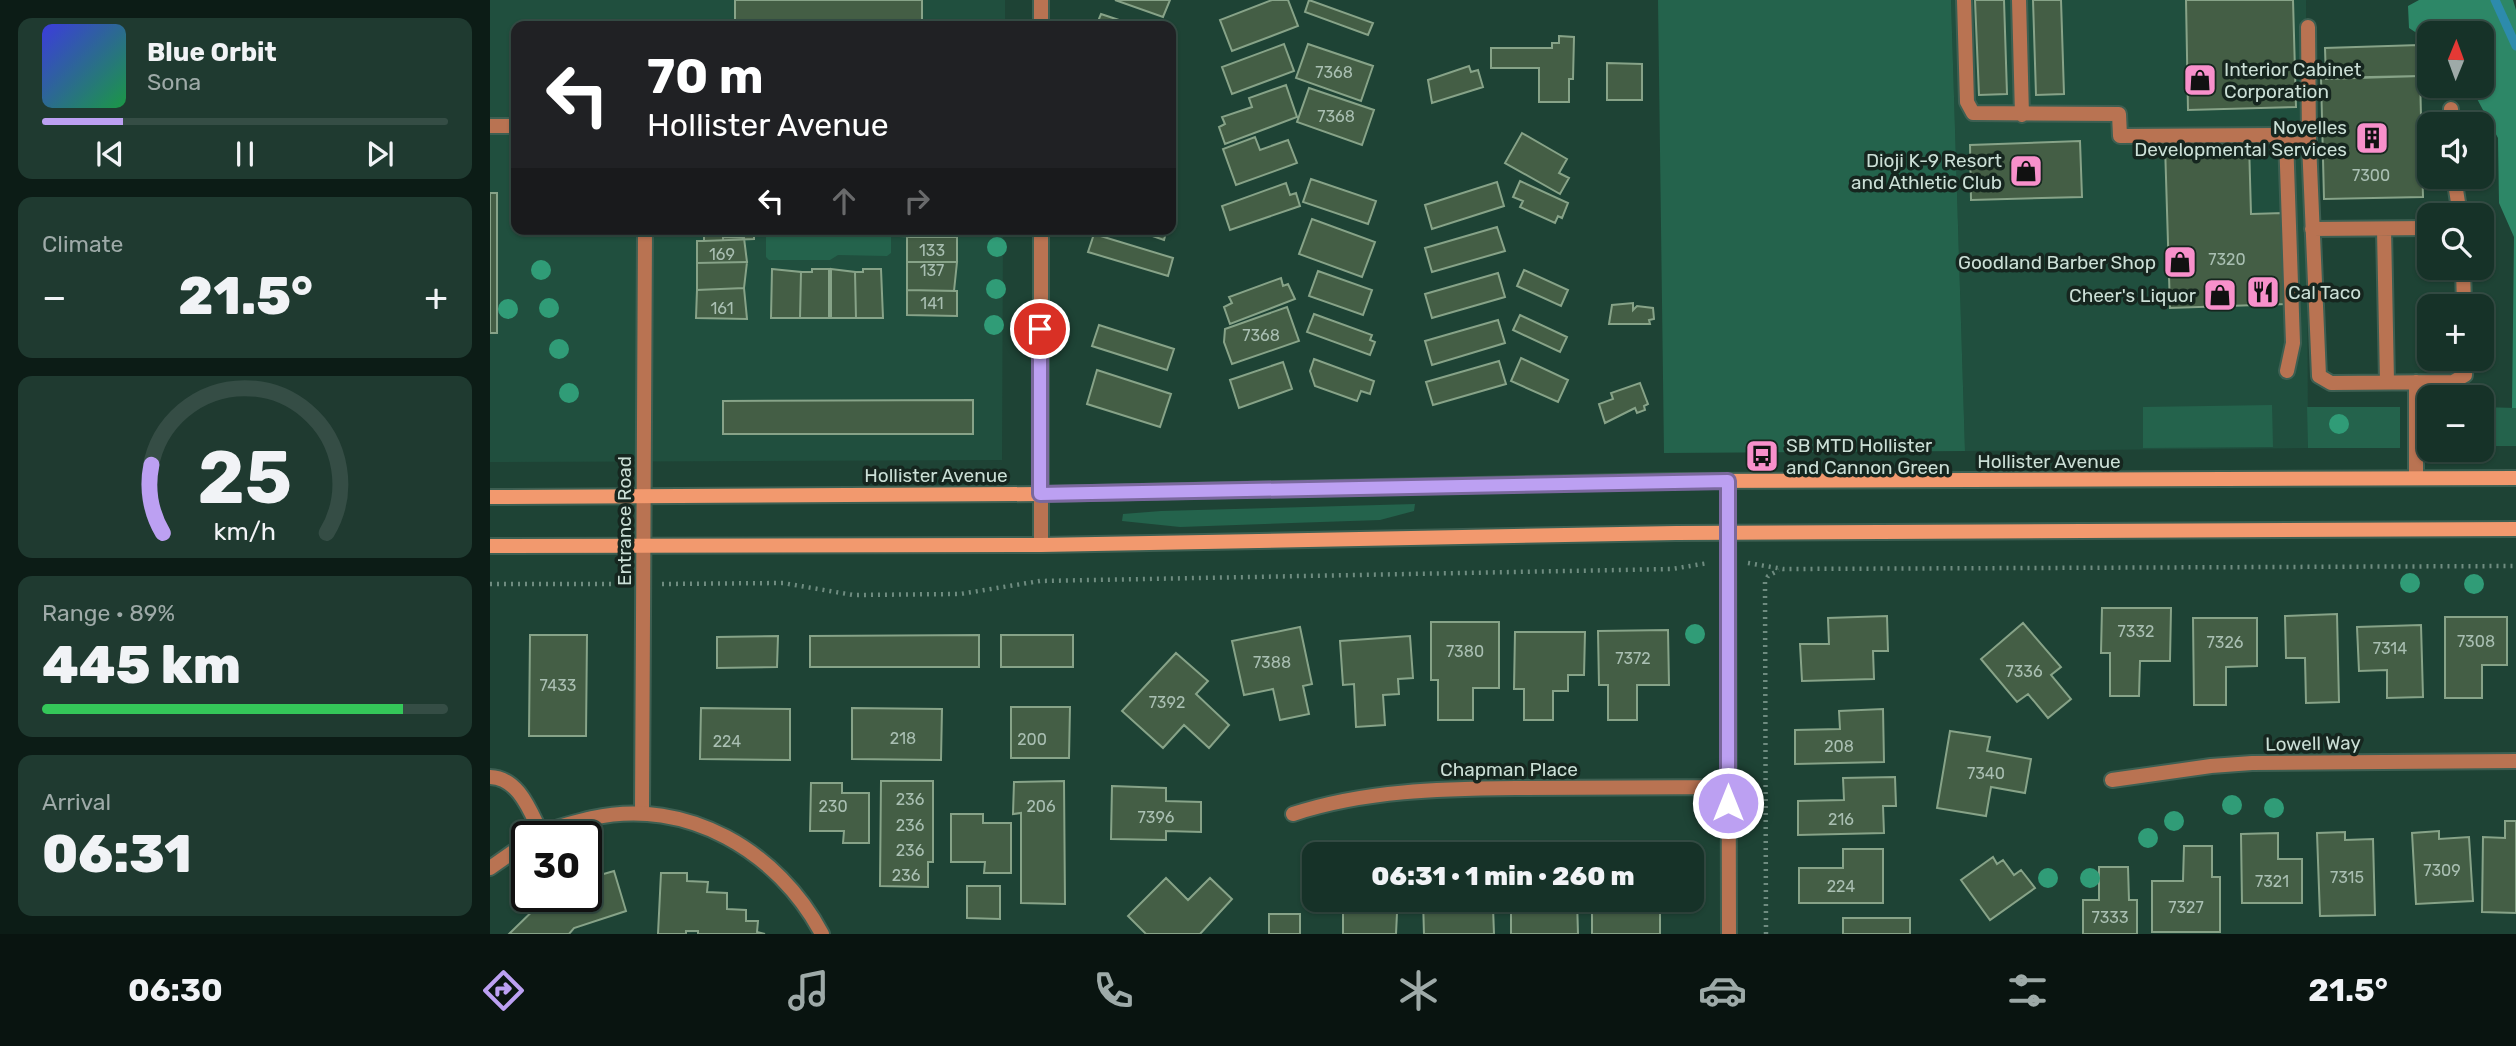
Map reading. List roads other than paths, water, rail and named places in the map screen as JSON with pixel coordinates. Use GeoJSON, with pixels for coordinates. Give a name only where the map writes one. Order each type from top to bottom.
{"type":"FeatureCollection","features":[{"type":"Feature","properties":{"kind":"main road","name":"Hollister Avenue"},"geometry":{"type":"LineString","coordinates":[[490,497],[1040,494],[1728,481],[2516,478]]}},
{"type":"Feature","properties":{"kind":"main road"},"geometry":{"type":"LineString","coordinates":[[490,545],[1041,545],[1728,533],[2516,528]]}},
{"type":"Feature","properties":{"kind":"street"},"geometry":{"type":"LineString","coordinates":[[1041,0],[1041,21]]}},
{"type":"Feature","properties":{"kind":"street"},"geometry":{"type":"LineString","coordinates":[[1964,0],[1968,109],[1979,116],[2119,114],[2120,136],[2286,137],[2293,343],[2287,371]]}},
{"type":"Feature","properties":{"kind":"street"},"geometry":{"type":"LineString","coordinates":[[2019,0],[2022,115]]}},
{"type":"Feature","properties":{"kind":"street"},"geometry":{"type":"LineString","coordinates":[[2308,27],[2309,144],[2319,376],[2331,383],[2460,381],[2465,371]]}},
{"type":"Feature","properties":{"kind":"street"},"geometry":{"type":"LineString","coordinates":[[490,126],[511,126]]}},
{"type":"Feature","properties":{"kind":"street"},"geometry":{"type":"LineString","coordinates":[[2288,144],[2309,144]]}},
{"type":"Feature","properties":{"kind":"street"},"geometry":{"type":"LineString","coordinates":[[2312,229],[2417,228]]}},
{"type":"Feature","properties":{"kind":"street"},"geometry":{"type":"LineString","coordinates":[[2384,229],[2387,382]]}},
{"type":"Feature","properties":{"kind":"street","name":"Entrance Road"},"geometry":{"type":"LineString","coordinates":[[642,812],[645,235]]}},
{"type":"Feature","properties":{"kind":"street"},"geometry":{"type":"LineString","coordinates":[[1041,235],[1041,545]]}},
{"type":"Feature","properties":{"kind":"street"},"geometry":{"type":"LineString","coordinates":[[2416,382],[2416,477]]}},
{"type":"Feature","properties":{"kind":"street"},"geometry":{"type":"LineString","coordinates":[[1728,481],[1729,934]]}},
{"type":"Feature","properties":{"kind":"street","name":"Lowell Way"},"geometry":{"type":"LineString","coordinates":[[2112,780],[2252,763],[2516,761]]}},
{"type":"Feature","properties":{"kind":"street"},"geometry":{"type":"LineString","coordinates":[[490,778],[508,781],[517,790],[532,821]]}},
{"type":"Feature","properties":{"kind":"street","name":"Chapman Place"},"geometry":{"type":"LineString","coordinates":[[1293,814],[1323,804],[1440,788],[1728,788]]}},
{"type":"Feature","properties":{"kind":"street"},"geometry":{"type":"LineString","coordinates":[[587,821],[607,815],[642,812],[691,822],[713,830],[750,851],[784,878],[808,906],[822,934]]}},
{"type":"Feature","properties":{"kind":"street"},"geometry":{"type":"LineString","coordinates":[[490,868],[511,853]]}},
{"type":"Feature","properties":{"kind":"waterway"},"geometry":{"type":"LineString","coordinates":[[2495,0],[2516,46]]}},
{"type":"Feature","properties":{"kind":"place","name":"Interior Cabinet Corporation"},"geometry":{"type":"Point","coordinates":[2200,80]}},
{"type":"Feature","properties":{"kind":"place","name":"Novelles Developmental Services"},"geometry":{"type":"Point","coordinates":[2372,138]}},
{"type":"Feature","properties":{"kind":"place","name":"Dioji K-9 Resort and Athletic Club"},"geometry":{"type":"Point","coordinates":[2026,171]}},
{"type":"Feature","properties":{"kind":"place","name":"Goodland Barber Shop"},"geometry":{"type":"Point","coordinates":[2180,262]}},
{"type":"Feature","properties":{"kind":"place","name":"Cal Taco"},"geometry":{"type":"Point","coordinates":[2263,292]}},
{"type":"Feature","properties":{"kind":"place","name":"Cheer's Liquor"},"geometry":{"type":"Point","coordinates":[2220,295]}},
{"type":"Feature","properties":{"kind":"place","name":"SB MTD Hollister and Cannon Green"},"geometry":{"type":"Point","coordinates":[1762,456]}}]}
